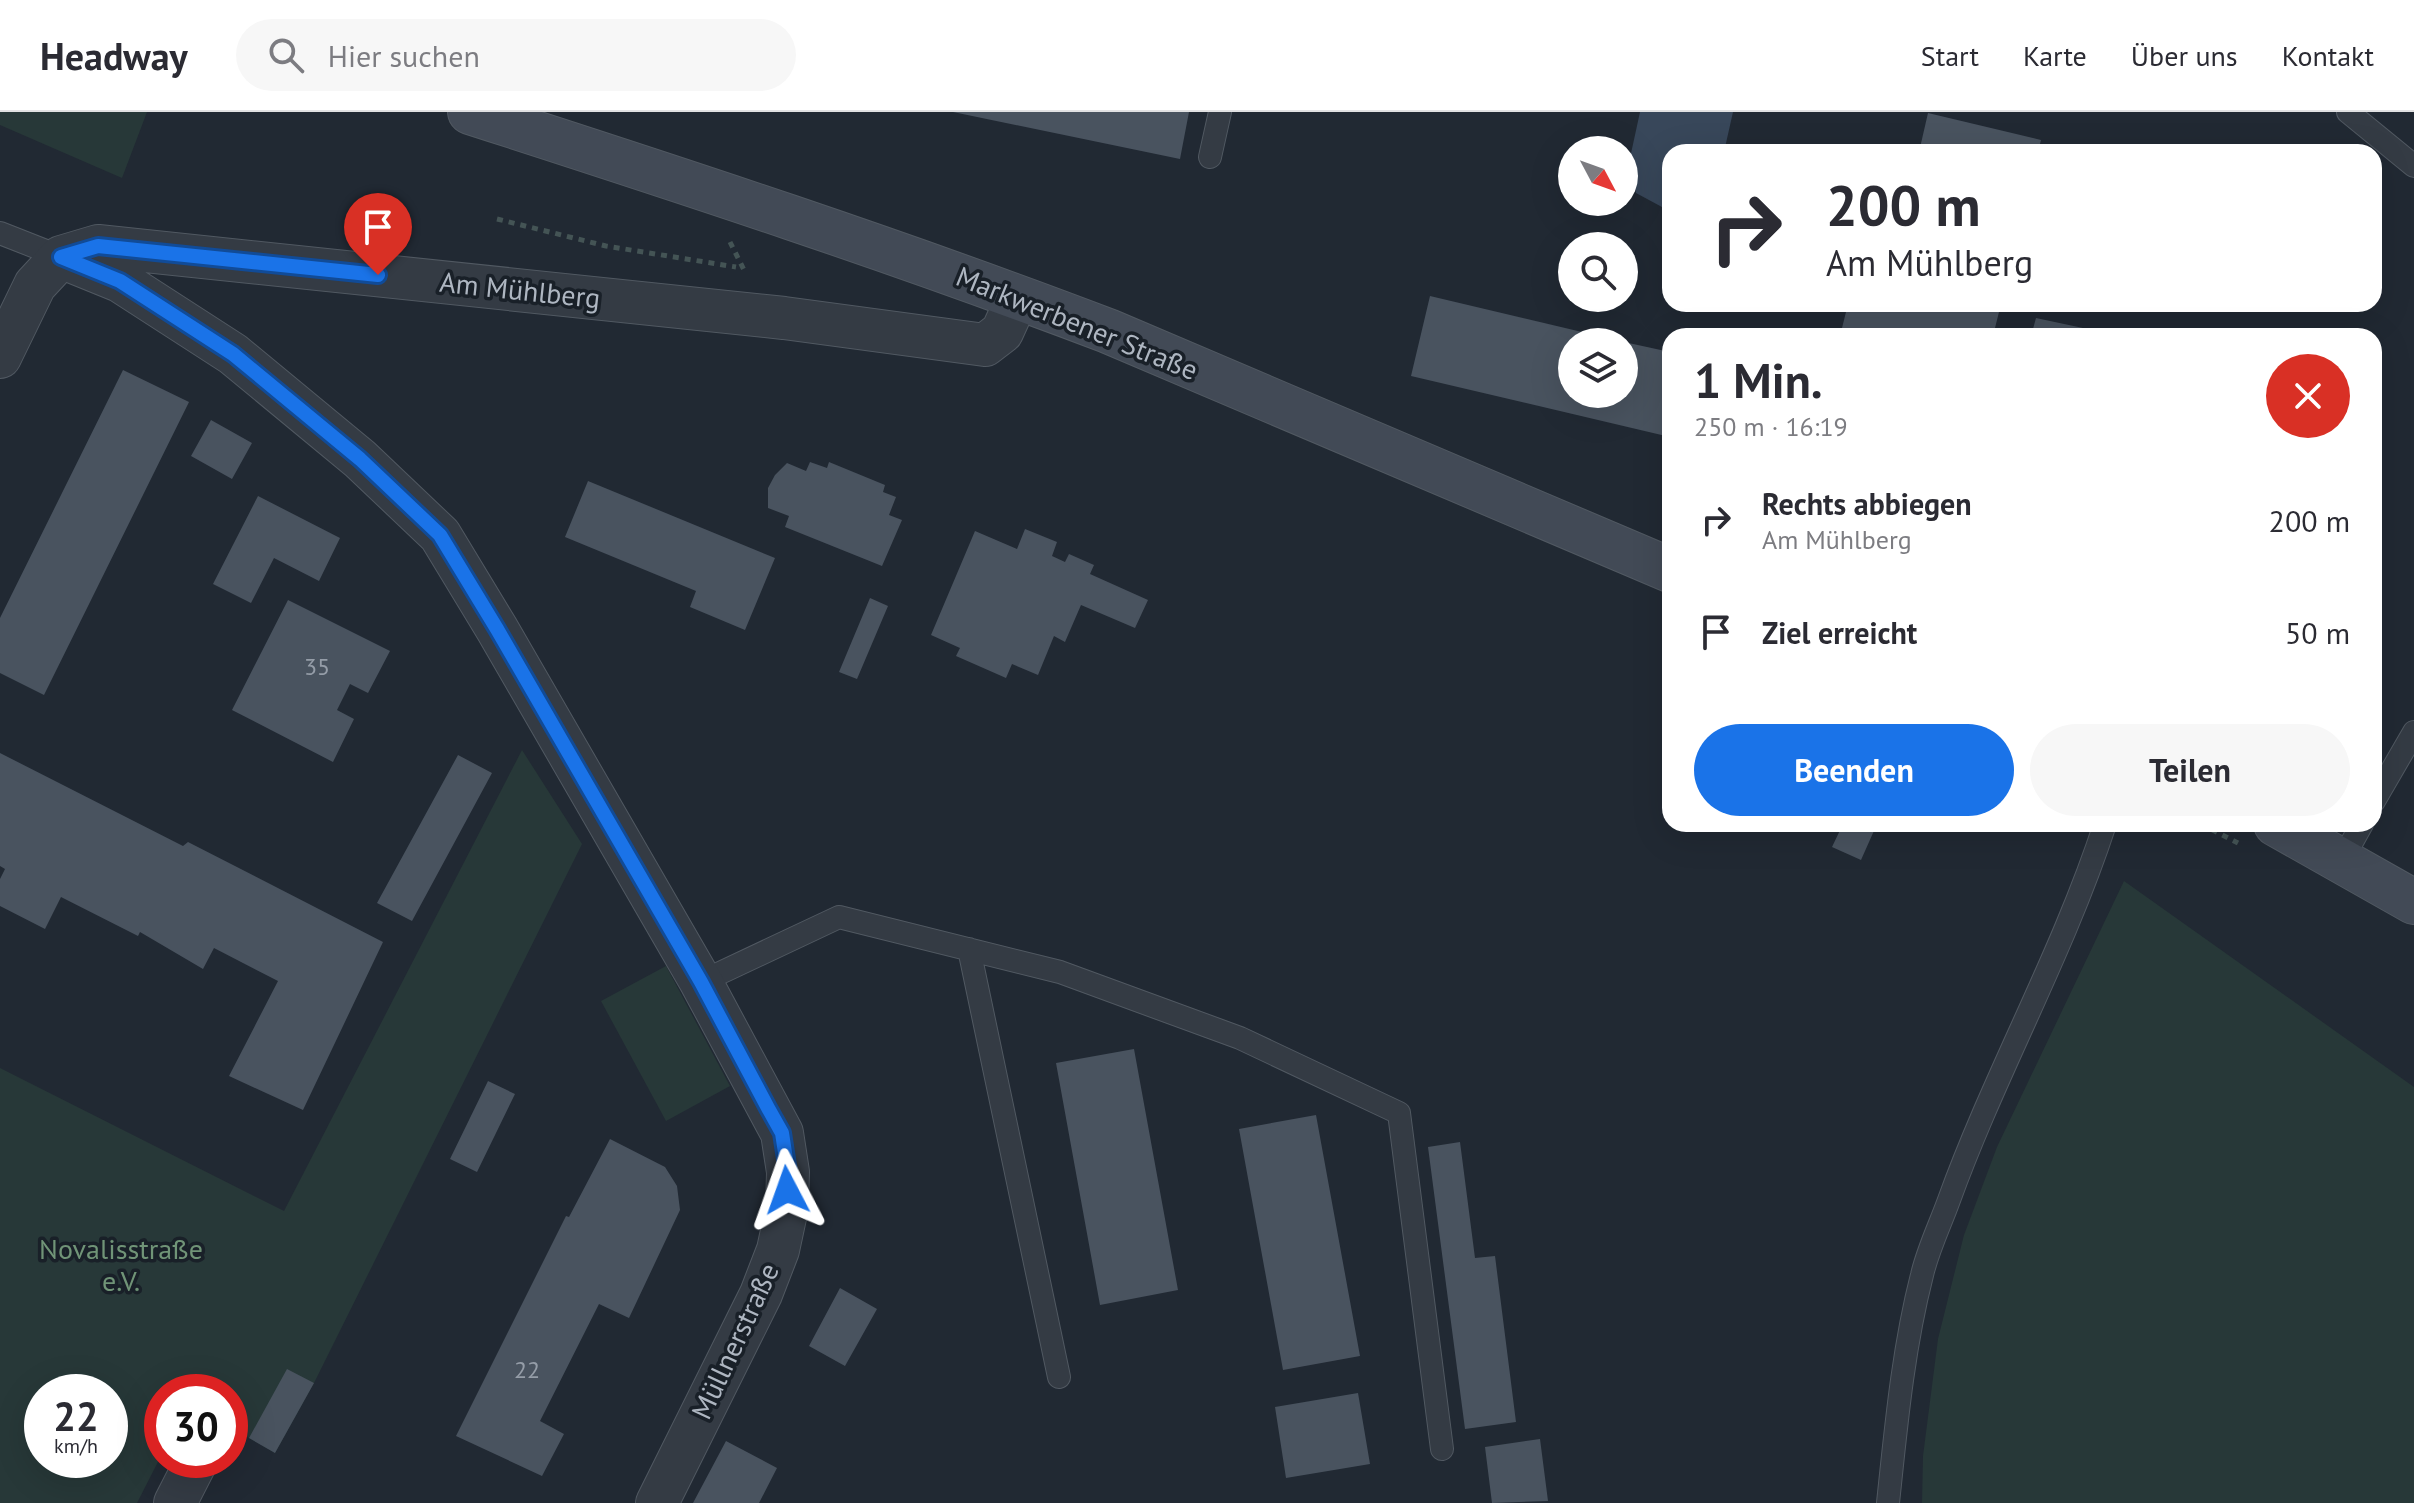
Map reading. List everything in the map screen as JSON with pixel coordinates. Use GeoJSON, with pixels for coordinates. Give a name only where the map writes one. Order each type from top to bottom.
{"type":"FeatureCollection","features":[{"type":"Feature","properties":{"kind":"main road","name":"Markwerbener Straße"},"geometry":{"type":"LineString","coordinates":[[470,112],[709,189],[1108,331],[1662,567]]}},
{"type":"Feature","properties":{"kind":"main road"},"geometry":{"type":"LineString","coordinates":[[2310,832],[2352,842],[2414,902]]}},
{"type":"Feature","properties":{"kind":"street","name":"Am Mühlberg"},"geometry":{"type":"LineString","coordinates":[[61,257],[98,246],[784,318],[985,345],[1002,332],[1018,297]]}},
{"type":"Feature","properties":{"kind":"street"},"geometry":{"type":"LineString","coordinates":[[0,357],[35,285],[61,257]]}},
{"type":"Feature","properties":{"kind":"street","name":"Müllnerstraße"},"geometry":{"type":"LineString","coordinates":[[61,257],[120,281],[233,354],[360,459],[440,535],[701,982],[782,1133],[788,1172],[787,1208],[778,1250],[761,1294],[657,1503]]}},
{"type":"Feature","properties":{"kind":"street"},"geometry":{"type":"LineString","coordinates":[[175,1503],[188,1478]]}},
{"type":"Feature","properties":{"kind":"lane"},"geometry":{"type":"LineString","coordinates":[[1210,157],[1220,112]]}},
{"type":"Feature","properties":{"kind":"lane"},"geometry":{"type":"LineString","coordinates":[[2348,112],[2414,166]]}},
{"type":"Feature","properties":{"kind":"lane"},"geometry":{"type":"LineString","coordinates":[[0,233],[61,257]]}},
{"type":"Feature","properties":{"kind":"lane"},"geometry":{"type":"LineString","coordinates":[[2382,787],[2414,732]]}},
{"type":"Feature","properties":{"kind":"lane"},"geometry":{"type":"LineString","coordinates":[[1888,1503],[1898,1410],[1922,1273],[1969,1143],[2046,973],[2102,832]]}},
{"type":"Feature","properties":{"kind":"lane"},"geometry":{"type":"LineString","coordinates":[[701,982],[839,917],[1060,972],[1240,1038],[1399,1113],[1442,1449]]}},
{"type":"Feature","properties":{"kind":"lane"},"geometry":{"type":"LineString","coordinates":[[969,949],[1059,1377]]}},
{"type":"Feature","properties":{"kind":"path"},"geometry":{"type":"LineString","coordinates":[[709,189],[741,268],[784,318]]}},
{"type":"Feature","properties":{"kind":"path"},"geometry":{"type":"LineString","coordinates":[[497,219],[606,246],[741,268]]}},
{"type":"Feature","properties":{"kind":"green space"},"geometry":{"type":"Polygon","coordinates":[[[0,112],[147,112],[122,178],[0,125],[0,112]]]}},
{"type":"Feature","properties":{"kind":"green space","name":"Novalisstraße e.V."},"geometry":{"type":"Polygon","coordinates":[[[522,750],[582,844],[314,1383],[275,1453],[248,1437],[248,1374],[144,1374],[144,1478],[150,1478],[137,1503],[0,1503],[0,1068],[284,1211],[522,750]]]}},
{"type":"Feature","properties":{"kind":"green space"},"geometry":{"type":"Polygon","coordinates":[[[2124,881],[2414,1087],[2414,1503],[1922,1503],[1923,1456],[1938,1339],[1964,1235],[1997,1147],[2124,881]]]}},
{"type":"Feature","properties":{"kind":"green space"},"geometry":{"type":"Polygon","coordinates":[[[666,966],[730,1086],[666,1121],[601,1001],[666,966]]]}},
{"type":"Feature","properties":{"kind":"water"},"geometry":{"type":"Polygon","coordinates":[[[1640,112],[1733,112],[1726,144],[1662,144],[1662,207],[1638,194],[1638,136],[1635,136],[1640,112]]]}},
{"type":"Feature","properties":{"kind":"building"},"geometry":{"type":"Polygon","coordinates":[[[953,112],[1189,112],[1180,159],[953,112]]]}},
{"type":"Feature","properties":{"kind":"building"},"geometry":{"type":"Polygon","coordinates":[[[1928,113],[2041,140],[2040,144],[1921,144],[1928,113]]]}},
{"type":"Feature","properties":{"kind":"building"},"geometry":{"type":"Polygon","coordinates":[[[1430,296],[1565,328],[1558,328],[1558,408],[1638,408],[1638,345],[1662,350],[1662,435],[1411,376],[1430,296]]]}},
{"type":"Feature","properties":{"kind":"building"},"geometry":{"type":"Polygon","coordinates":[[[1846,312],[1999,312],[1995,328],[1842,328],[1846,312]]]}},
{"type":"Feature","properties":{"kind":"building"},"geometry":{"type":"Polygon","coordinates":[[[2036,318],[2083,328],[2033,328],[2036,318]]]}},
{"type":"Feature","properties":{"kind":"building"},"geometry":{"type":"Polygon","coordinates":[[[123,370],[189,402],[44,695],[0,673],[0,618],[123,370]]]}},
{"type":"Feature","properties":{"kind":"building"},"geometry":{"type":"Polygon","coordinates":[[[211,420],[252,443],[232,479],[191,456],[211,420]]]}},
{"type":"Feature","properties":{"kind":"building"},"geometry":{"type":"Polygon","coordinates":[[[810,462],[827,468],[829,462],[885,485],[883,492],[896,497],[889,515],[902,520],[882,566],[785,527],[789,516],[768,508],[768,488],[775,475],[787,463],[806,471],[810,462]]]}},
{"type":"Feature","properties":{"kind":"building"},"geometry":{"type":"Polygon","coordinates":[[[588,481],[775,558],[745,630],[690,607],[696,591],[565,537],[588,481]]]}},
{"type":"Feature","properties":{"kind":"building"},"geometry":{"type":"Polygon","coordinates":[[[258,496],[340,538],[319,581],[274,558],[251,603],[213,584],[258,496]]]}},
{"type":"Feature","properties":{"kind":"building"},"geometry":{"type":"Polygon","coordinates":[[[1025,529],[1057,542],[1052,556],[1065,562],[1069,554],[1094,565],[1090,574],[1148,600],[1135,628],[1081,605],[1065,642],[1054,636],[1038,675],[1012,664],[1006,678],[956,656],[960,648],[931,635],[975,531],[1017,549],[1025,529]]]}},
{"type":"Feature","properties":{"kind":"building"},"geometry":{"type":"Polygon","coordinates":[[[870,598],[888,606],[857,679],[839,672],[870,598]]]}},
{"type":"Feature","properties":{"kind":"building"},"geometry":{"type":"Polygon","coordinates":[[[288,600],[390,651],[368,693],[350,684],[337,710],[354,719],[333,762],[232,710],[288,600]]]}},
{"type":"Feature","properties":{"kind":"building"},"geometry":{"type":"Polygon","coordinates":[[[0,753],[183,846],[188,842],[383,942],[303,1110],[229,1076],[278,981],[214,948],[203,969],[140,932],[138,936],[61,897],[45,929],[0,906],[0,879],[5,869],[0,866],[0,753]]]}},
{"type":"Feature","properties":{"kind":"building"},"geometry":{"type":"Polygon","coordinates":[[[458,755],[492,773],[412,921],[377,903],[458,755]]]}},
{"type":"Feature","properties":{"kind":"building"},"geometry":{"type":"Polygon","coordinates":[[[1839,832],[1873,832],[1861,860],[1832,847],[1839,832]]]}},
{"type":"Feature","properties":{"kind":"building"},"geometry":{"type":"Polygon","coordinates":[[[1134,1049],[1178,1290],[1100,1305],[1056,1063],[1134,1049]]]}},
{"type":"Feature","properties":{"kind":"building"},"geometry":{"type":"Polygon","coordinates":[[[488,1081],[515,1094],[477,1172],[450,1159],[488,1081]]]}},
{"type":"Feature","properties":{"kind":"building"},"geometry":{"type":"Polygon","coordinates":[[[1316,1115],[1360,1356],[1283,1370],[1239,1129],[1316,1115]]]}},
{"type":"Feature","properties":{"kind":"building"},"geometry":{"type":"Polygon","coordinates":[[[610,1139],[665,1167],[677,1186],[680,1210],[629,1318],[599,1304],[540,1421],[564,1434],[542,1476],[456,1436],[566,1216],[569,1217],[610,1139]]]}},
{"type":"Feature","properties":{"kind":"building"},"geometry":{"type":"Polygon","coordinates":[[[1460,1142],[1475,1258],[1495,1256],[1516,1422],[1465,1429],[1428,1147],[1460,1142]]]}},
{"type":"Feature","properties":{"kind":"building"},"geometry":{"type":"Polygon","coordinates":[[[840,1288],[877,1309],[845,1366],[809,1346],[840,1288]]]}},
{"type":"Feature","properties":{"kind":"building"},"geometry":{"type":"Polygon","coordinates":[[[287,1369],[314,1383],[275,1453],[249,1438],[287,1369]]]}},
{"type":"Feature","properties":{"kind":"building"},"geometry":{"type":"Polygon","coordinates":[[[1358,1393],[1370,1464],[1286,1478],[1275,1407],[1358,1393]]]}},
{"type":"Feature","properties":{"kind":"building"},"geometry":{"type":"Polygon","coordinates":[[[1540,1439],[1548,1501],[1492,1503],[1485,1447],[1540,1439]]]}},
{"type":"Feature","properties":{"kind":"building"},"geometry":{"type":"Polygon","coordinates":[[[726,1441],[777,1468],[759,1503],[693,1503],[726,1441]]]}},
{"type":"Feature","properties":{"kind":"route"},"geometry":{"type":"LineString","coordinates":[[378,275],[98,246],[61,257],[120,281],[233,354],[360,459],[440,535],[701,982],[782,1133],[788,1172],[787,1190]]}}]}
